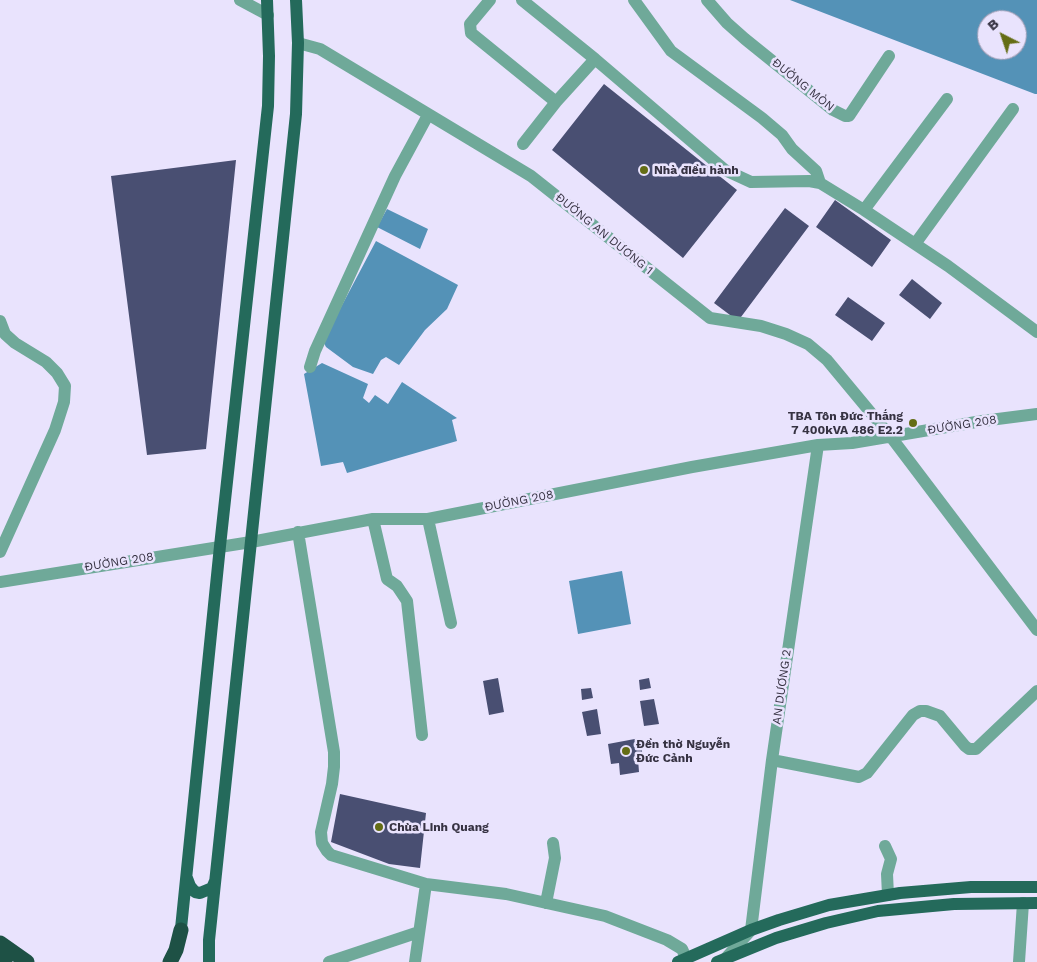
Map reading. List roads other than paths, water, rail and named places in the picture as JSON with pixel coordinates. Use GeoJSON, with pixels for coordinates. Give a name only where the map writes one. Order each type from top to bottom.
{"type":"FeatureCollection","features":[{"type":"Feature","properties":{"kind":"highway"},"geometry":{"type":"LineString","coordinates":[[170,962],[176,950],[181,930]]}},
{"type":"Feature","properties":{"kind":"highway"},"geometry":{"type":"LineString","coordinates":[[0,943],[27,962]]}},
{"type":"Feature","properties":{"kind":"highway"},"geometry":{"type":"LineString","coordinates":[[0,958],[5,962]]}},
{"type":"Feature","properties":{"kind":"main road"},"geometry":{"type":"LineString","coordinates":[[178,962],[220,546],[268,106],[267,0]]}},
{"type":"Feature","properties":{"kind":"main road"},"geometry":{"type":"LineString","coordinates":[[209,962],[209,940],[296,114],[298,43],[296,0]]}},
{"type":"Feature","properties":{"kind":"main road"},"geometry":{"type":"LineString","coordinates":[[187,878],[194,892],[200,893],[207,892],[212,888],[216,880]]}},
{"type":"Feature","properties":{"kind":"main road"},"geometry":{"type":"LineString","coordinates":[[682,960],[751,930],[829,905],[888,895],[971,886],[1037,887]]}},
{"type":"Feature","properties":{"kind":"main road"},"geometry":{"type":"LineString","coordinates":[[724,960],[776,938],[878,911],[954,904],[1037,903]]}},
{"type":"Feature","properties":{"kind":"street"},"geometry":{"type":"LineString","coordinates":[[240,0],[268,15]]}},
{"type":"Feature","properties":{"kind":"street"},"geometry":{"type":"LineString","coordinates":[[490,0],[470,24],[472,34],[556,102]]}},
{"type":"Feature","properties":{"kind":"street"},"geometry":{"type":"LineString","coordinates":[[522,0],[595,59],[725,170],[751,182],[809,181],[820,183],[948,266],[1037,332]]}},
{"type":"Feature","properties":{"kind":"street"},"geometry":{"type":"LineString","coordinates":[[634,0],[671,51],[782,135],[792,149],[816,171],[820,183]]}},
{"type":"Feature","properties":{"kind":"street","name":"ĐƯỜNG MÒN"},"geometry":{"type":"LineString","coordinates":[[707,0],[727,23],[745,39],[833,110],[845,116],[849,116],[890,56]]}},
{"type":"Feature","properties":{"kind":"street","name":"ĐƯỜNG AN DƯƠNG 1"},"geometry":{"type":"LineString","coordinates":[[298,43],[320,49],[531,176],[710,318],[761,326],[808,344],[827,360],[891,437],[1037,630]]}},
{"type":"Feature","properties":{"kind":"street"},"geometry":{"type":"LineString","coordinates":[[523,144],[556,102],[595,59]]}},
{"type":"Feature","properties":{"kind":"street"},"geometry":{"type":"LineString","coordinates":[[864,210],[947,99]]}},
{"type":"Feature","properties":{"kind":"street"},"geometry":{"type":"LineString","coordinates":[[914,244],[1013,109]]}},
{"type":"Feature","properties":{"kind":"street"},"geometry":{"type":"LineString","coordinates":[[310,367],[315,351],[396,176],[428,114]]}},
{"type":"Feature","properties":{"kind":"street"},"geometry":{"type":"LineString","coordinates":[[0,321],[4,334],[46,362],[57,373],[65,386],[64,402],[55,430],[0,552]]}},
{"type":"Feature","properties":{"kind":"street","name":"ĐƯỜNG 208"},"geometry":{"type":"LineString","coordinates":[[0,582],[251,542],[372,519],[428,519],[692,467],[818,445],[852,443],[982,421],[1037,414]]}},
{"type":"Feature","properties":{"kind":"street","name":"AN DƯƠNG 2"},"geometry":{"type":"LineString","coordinates":[[751,930],[772,760],[818,445]]}},
{"type":"Feature","properties":{"kind":"street"},"geometry":{"type":"LineString","coordinates":[[372,519],[387,579],[397,586],[407,601],[422,734]]}},
{"type":"Feature","properties":{"kind":"street"},"geometry":{"type":"LineString","coordinates":[[428,519],[451,623]]}},
{"type":"Feature","properties":{"kind":"street"},"geometry":{"type":"LineString","coordinates":[[298,532],[334,752],[333,776],[321,832],[324,848],[332,855],[426,884],[506,894],[606,916],[667,940],[682,949],[682,960]]}},
{"type":"Feature","properties":{"kind":"street"},"geometry":{"type":"LineString","coordinates":[[772,760],[859,777],[867,773],[913,715],[920,711],[940,716],[965,746],[969,749],[976,749],[1037,691]]}},
{"type":"Feature","properties":{"kind":"street"},"geometry":{"type":"LineString","coordinates":[[546,903],[555,858],[553,842]]}},
{"type":"Feature","properties":{"kind":"street"},"geometry":{"type":"LineString","coordinates":[[885,846],[891,860],[887,874],[888,895]]}},
{"type":"Feature","properties":{"kind":"street"},"geometry":{"type":"LineString","coordinates":[[415,962],[426,884]]}},
{"type":"Feature","properties":{"kind":"street"},"geometry":{"type":"LineString","coordinates":[[1019,962],[1022,903]]}},
{"type":"Feature","properties":{"kind":"street"},"geometry":{"type":"LineString","coordinates":[[724,960],[751,930]]}},
{"type":"Feature","properties":{"kind":"street"},"geometry":{"type":"LineString","coordinates":[[329,962],[419,932]]}},
{"type":"Feature","properties":{"kind":"water"},"geometry":{"type":"Polygon","coordinates":[[[790,0],[1037,0],[1037,94],[1035,94],[790,0]]]}},
{"type":"Feature","properties":{"kind":"water"},"geometry":{"type":"Polygon","coordinates":[[[387,209],[428,229],[420,249],[377,227],[387,209]]]}},
{"type":"Feature","properties":{"kind":"water"},"geometry":{"type":"Polygon","coordinates":[[[376,241],[458,285],[447,309],[425,330],[399,365],[386,357],[381,360],[373,374],[353,367],[326,347],[323,341],[376,241]]]}},
{"type":"Feature","properties":{"kind":"water"},"geometry":{"type":"Polygon","coordinates":[[[322,363],[368,384],[363,398],[369,403],[375,395],[388,404],[402,382],[457,418],[452,420],[457,441],[347,473],[343,462],[321,466],[304,374],[322,363]]]}},
{"type":"Feature","properties":{"kind":"water"},"geometry":{"type":"Polygon","coordinates":[[[622,571],[631,624],[578,634],[569,581],[622,571]]]}},
{"type":"Feature","properties":{"kind":"place","name":"Nhà điều hành"},"geometry":{"type":"Point","coordinates":[644,170]}},
{"type":"Feature","properties":{"kind":"place","name":"TBA Tôn Đức Thắng 7 400kVA 486 E2.2"},"geometry":{"type":"Point","coordinates":[913,423]}},
{"type":"Feature","properties":{"kind":"place","name":"Đền thờ Nguyễn Đức Cảnh"},"geometry":{"type":"Point","coordinates":[626,751]}},
{"type":"Feature","properties":{"kind":"place","name":"Chùa Linh Quang"},"geometry":{"type":"Point","coordinates":[379,827]}}]}
